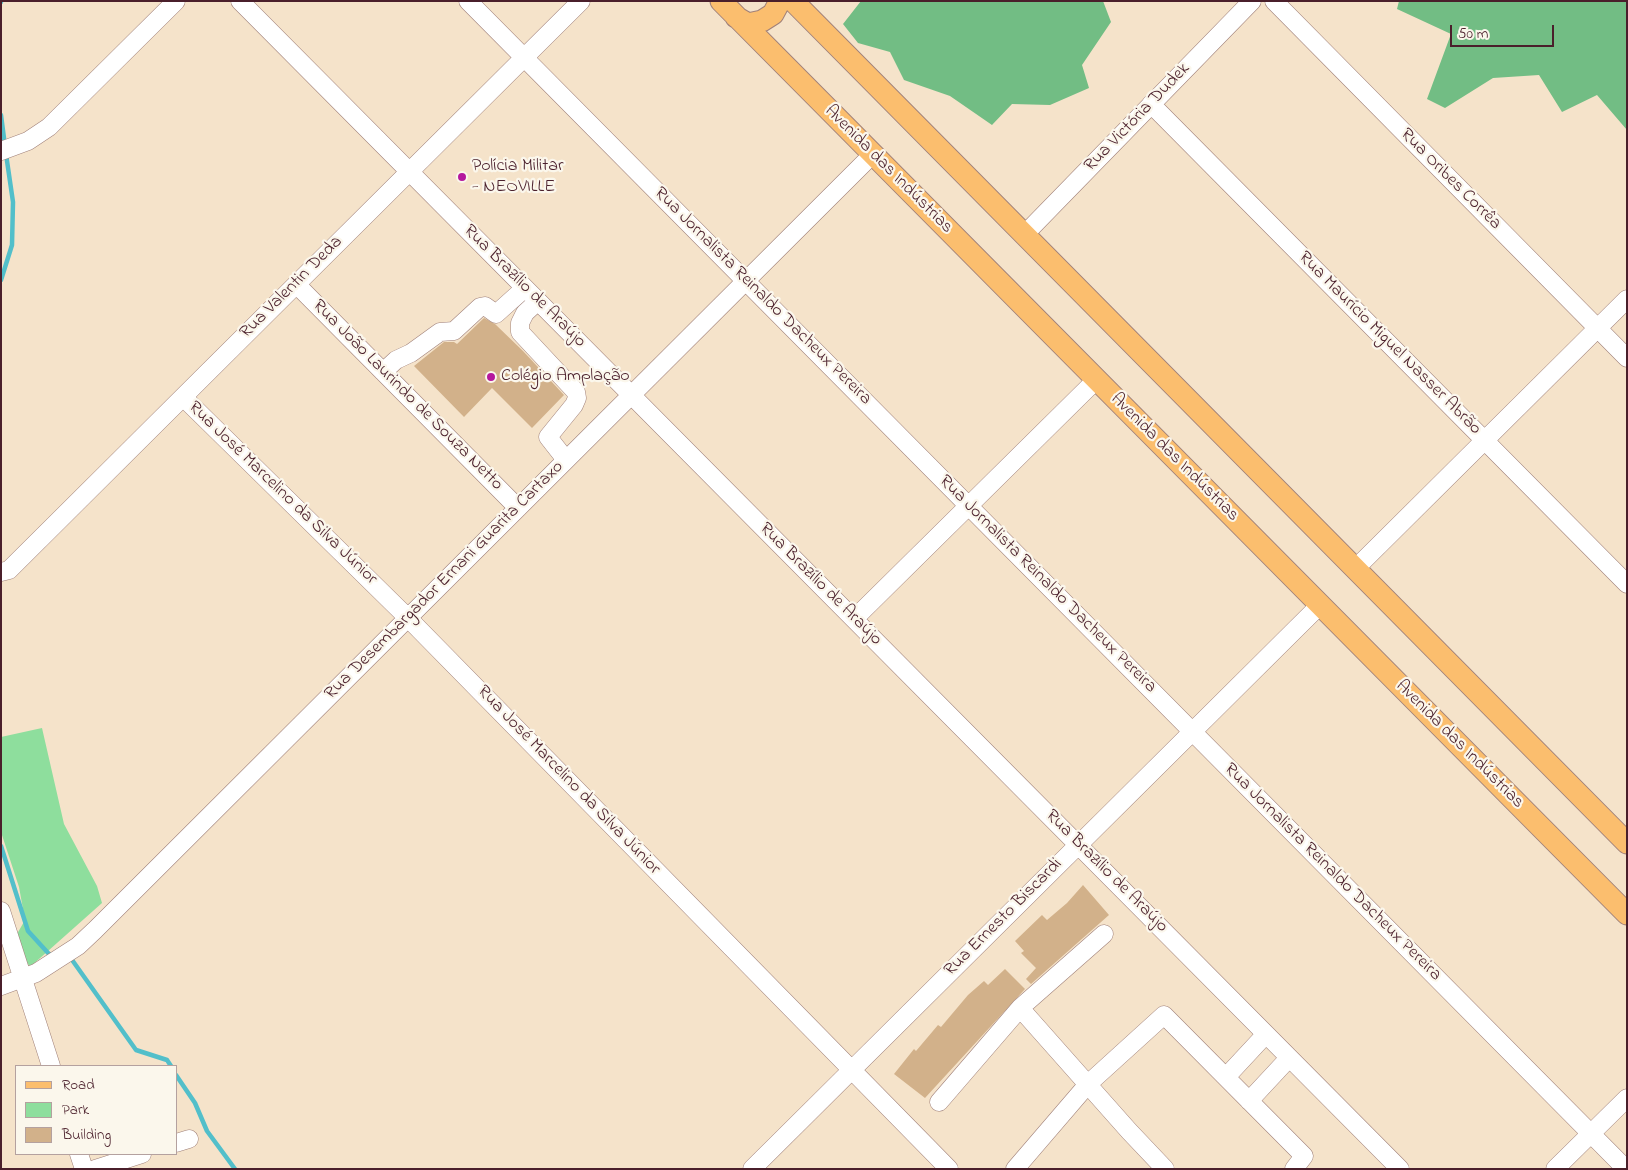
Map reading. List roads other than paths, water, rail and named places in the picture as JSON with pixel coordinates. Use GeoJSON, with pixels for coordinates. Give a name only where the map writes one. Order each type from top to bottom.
{"type":"FeatureCollection","features":[{"type":"Feature","properties":{"kind":"main road","name":"Avenida das Indústrias"},"geometry":{"type":"LineString","coordinates":[[721,1],[1627,914]]}},
{"type":"Feature","properties":{"kind":"main road"},"geometry":{"type":"LineString","coordinates":[[736,17],[748,24],[762,21],[773,14],[780,1]]}},
{"type":"Feature","properties":{"kind":"main road"},"geometry":{"type":"LineString","coordinates":[[793,1],[1627,843]]}},
{"type":"Feature","properties":{"kind":"street"},"geometry":{"type":"LineString","coordinates":[[9,148],[49,127],[176,1]]}},
{"type":"Feature","properties":{"kind":"street","name":"Rua Brazílio de Araújo"},"geometry":{"type":"LineString","coordinates":[[240,1],[1400,1169]]}},
{"type":"Feature","properties":{"kind":"street","name":"Rua Jornalista Reinaldo Dacheux Pereira"},"geometry":{"type":"LineString","coordinates":[[468,1],[1626,1169]]}},
{"type":"Feature","properties":{"kind":"street","name":"Rua Valentin Deda"},"geometry":{"type":"LineString","coordinates":[[1,572],[9,570],[581,1]]}},
{"type":"Feature","properties":{"kind":"street","name":"Rua Victória Dudek"},"geometry":{"type":"LineString","coordinates":[[1024,235],[1252,1]]}},
{"type":"Feature","properties":{"kind":"street","name":"Rua Oribes Corrêa"},"geometry":{"type":"LineString","coordinates":[[1274,1],[1627,358]]}},
{"type":"Feature","properties":{"kind":"street","name":"Rua Maurício Miguel Nasser Abrão"},"geometry":{"type":"LineString","coordinates":[[1151,104],[1627,584]]}},
{"type":"Feature","properties":{"kind":"street","name":"Rua Desembargador Ernani Guarita Cartaxo"},"geometry":{"type":"LineString","coordinates":[[1,986],[23,979],[51,964],[78,946],[872,154]]}},
{"type":"Feature","properties":{"kind":"street","name":"Rua João Laurindo de Souza Netto"},"geometry":{"type":"LineString","coordinates":[[296,284],[518,508]]}},
{"type":"Feature","properties":{"kind":"street"},"geometry":{"type":"LineString","coordinates":[[383,372],[396,360],[411,353],[440,332],[454,331],[480,307],[485,306],[496,314],[531,294]]}},
{"type":"Feature","properties":{"kind":"street"},"geometry":{"type":"LineString","coordinates":[[531,294],[520,323],[520,332],[576,392],[577,398],[574,406],[548,437],[566,460]]}},
{"type":"Feature","properties":{"kind":"street"},"geometry":{"type":"LineString","coordinates":[[1355,569],[1627,299]]}},
{"type":"Feature","properties":{"kind":"street"},"geometry":{"type":"LineString","coordinates":[[854,619],[1096,380]]}},
{"type":"Feature","properties":{"kind":"street","name":"Rua José Marcelino da Silva Júnior"},"geometry":{"type":"LineString","coordinates":[[182,397],[408,618],[949,1169]]}},
{"type":"Feature","properties":{"kind":"street","name":"Rua Ernesto Biscardi"},"geometry":{"type":"LineString","coordinates":[[752,1169],[1320,605]]}},
{"type":"Feature","properties":{"kind":"street"},"geometry":{"type":"LineString","coordinates":[[1,911],[51,1065]]}},
{"type":"Feature","properties":{"kind":"street"},"geometry":{"type":"LineString","coordinates":[[939,1102],[1020,1008],[1070,961],[1104,934]]}},
{"type":"Feature","properties":{"kind":"street"},"geometry":{"type":"LineString","coordinates":[[1020,1008],[1160,1167]]}},
{"type":"Feature","properties":{"kind":"street"},"geometry":{"type":"LineString","coordinates":[[1015,1169],[1088,1084],[1164,1015],[1304,1156],[1294,1169]]}},
{"type":"Feature","properties":{"kind":"street"},"geometry":{"type":"LineString","coordinates":[[1226,1077],[1266,1034]]}},
{"type":"Feature","properties":{"kind":"street"},"geometry":{"type":"LineString","coordinates":[[1249,1101],[1290,1058]]}},
{"type":"Feature","properties":{"kind":"street"},"geometry":{"type":"LineString","coordinates":[[1555,1169],[1627,1098]]}},
{"type":"Feature","properties":{"kind":"street"},"geometry":{"type":"LineString","coordinates":[[80,1155],[84,1169]]}},
{"type":"Feature","properties":{"kind":"street"},"geometry":{"type":"LineString","coordinates":[[95,1169],[139,1155]]}},
{"type":"Feature","properties":{"kind":"waterway"},"geometry":{"type":"LineString","coordinates":[[1,115],[5,146]]}},
{"type":"Feature","properties":{"kind":"waterway"},"geometry":{"type":"LineString","coordinates":[[1,280],[12,245],[13,202],[6,154]]}},
{"type":"Feature","properties":{"kind":"waterway"},"geometry":{"type":"LineString","coordinates":[[1,846],[28,931],[49,954],[53,955]]}},
{"type":"Feature","properties":{"kind":"waterway"},"geometry":{"type":"LineString","coordinates":[[68,957],[70,957],[136,1050],[167,1060],[170,1065]]}},
{"type":"Feature","properties":{"kind":"waterway"},"geometry":{"type":"LineString","coordinates":[[178,1078],[195,1103],[207,1131],[235,1169]]}},
{"type":"Feature","properties":{"kind":"place","name":"Polícia Militar - NEOVILLE"},"geometry":{"type":"Point","coordinates":[462,177]}},
{"type":"Feature","properties":{"kind":"place","name":"Colégio Amplação"},"geometry":{"type":"Point","coordinates":[491,377]}}]}
